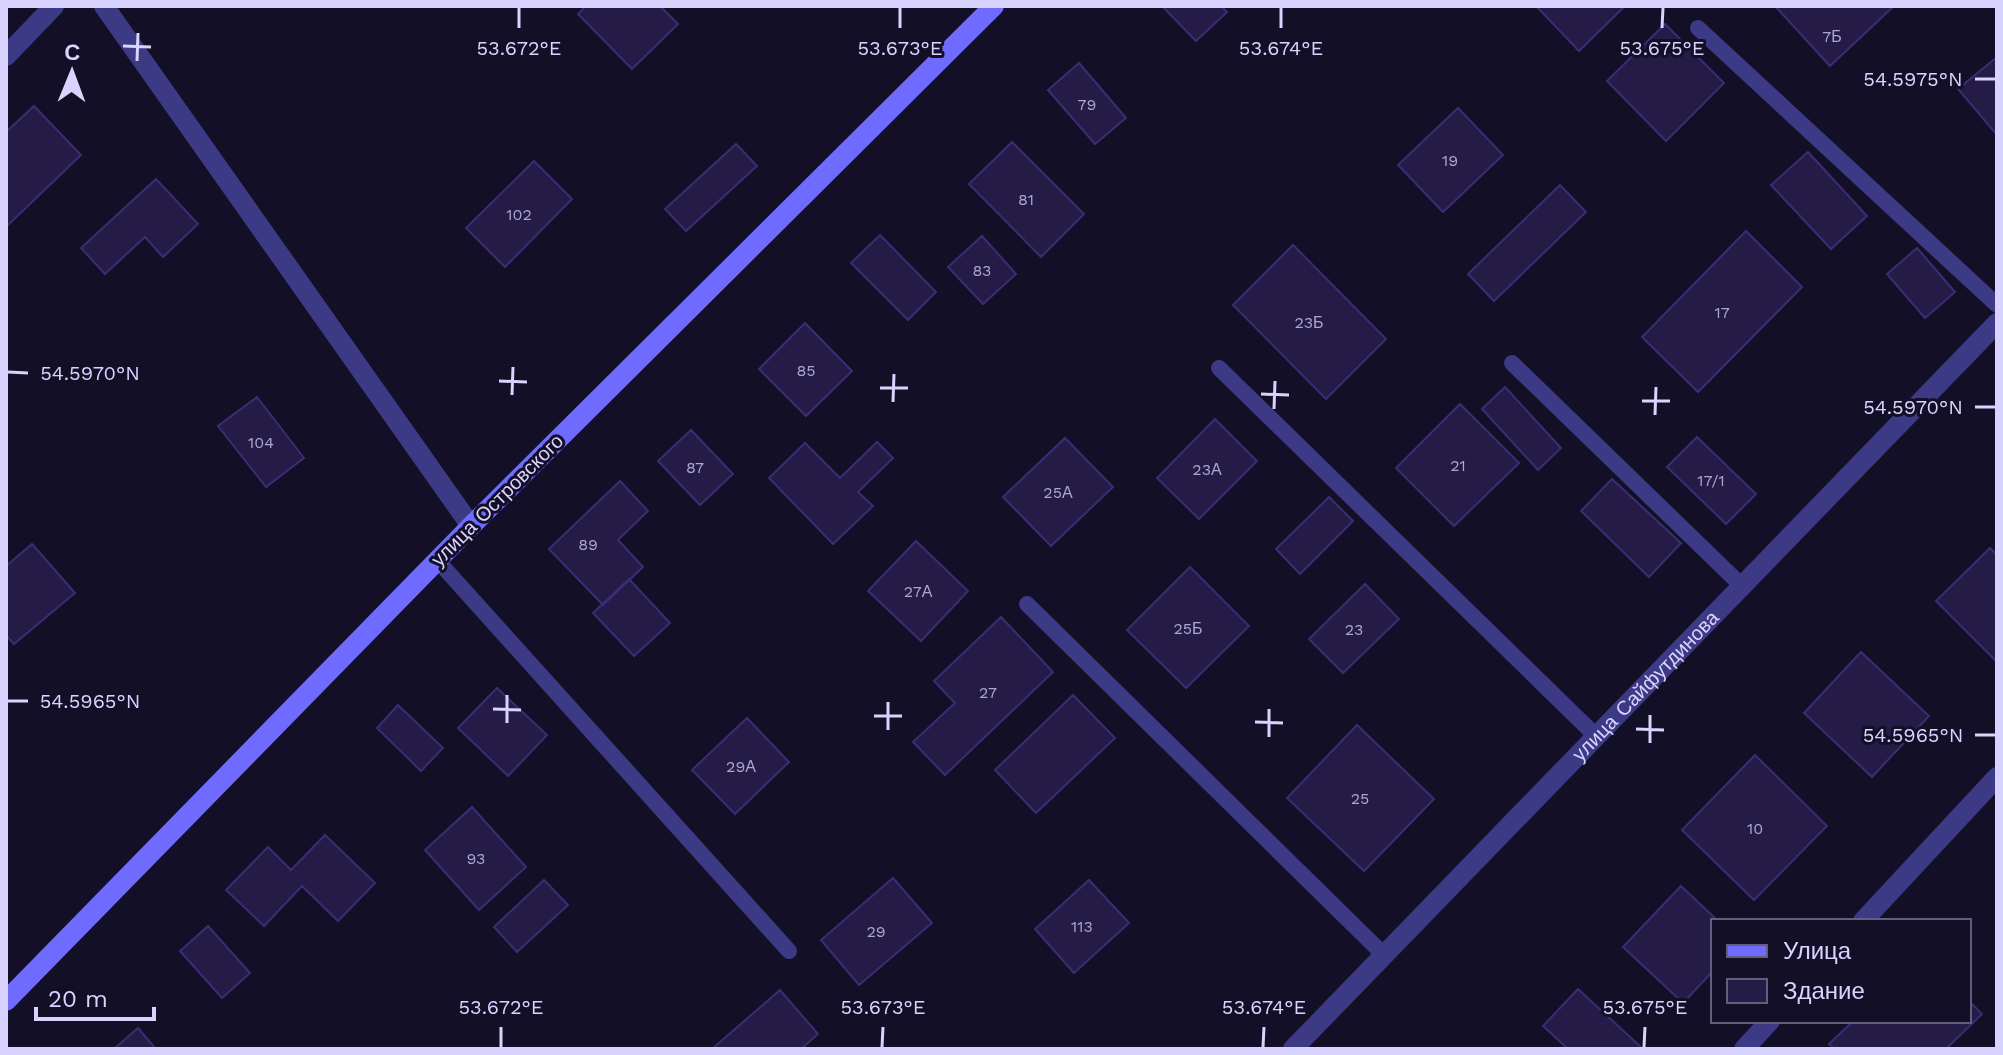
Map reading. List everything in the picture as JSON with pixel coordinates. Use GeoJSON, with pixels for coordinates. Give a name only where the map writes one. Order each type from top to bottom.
{"type":"FeatureCollection","features":[{"type":"Feature","properties":{"kind":"main road","name":"улица Островского"},"geometry":{"type":"LineString","coordinates":[[6,1001],[437,560],[994,6]]}},
{"type":"Feature","properties":{"kind":"street"},"geometry":{"type":"LineString","coordinates":[[6,56],[54,6]]}},
{"type":"Feature","properties":{"kind":"street"},"geometry":{"type":"LineString","coordinates":[[104,6],[471,526]]}},
{"type":"Feature","properties":{"kind":"street","name":"улица Сайфутдинова"},"geometry":{"type":"LineString","coordinates":[[1293,1049],[1997,323]]}},
{"type":"Feature","properties":{"kind":"street"},"geometry":{"type":"LineString","coordinates":[[1865,919],[1997,777]]}},
{"type":"Feature","properties":{"kind":"street"},"geometry":{"type":"LineString","coordinates":[[1744,1049],[1768,1023]]}},
{"type":"Feature","properties":{"kind":"lane"},"geometry":{"type":"LineString","coordinates":[[1698,28],[1997,305]]}},
{"type":"Feature","properties":{"kind":"lane"},"geometry":{"type":"LineString","coordinates":[[1512,363],[1742,586]]}},
{"type":"Feature","properties":{"kind":"lane"},"geometry":{"type":"LineString","coordinates":[[1219,368],[1596,736]]}},
{"type":"Feature","properties":{"kind":"lane"},"geometry":{"type":"LineString","coordinates":[[437,560],[789,951]]}},
{"type":"Feature","properties":{"kind":"lane"},"geometry":{"type":"LineString","coordinates":[[1027,604],[1384,955]]}},
{"type":"Feature","properties":{"kind":"building"},"geometry":{"type":"Polygon","coordinates":[[[586,6],[660,6],[678,24],[632,69],[578,14],[586,6]]]}},
{"type":"Feature","properties":{"kind":"building"},"geometry":{"type":"Polygon","coordinates":[[[1162,6],[1221,6],[1227,12],[1196,41],[1162,6]]]}},
{"type":"Feature","properties":{"kind":"building"},"geometry":{"type":"Polygon","coordinates":[[[1536,6],[1625,6],[1579,51],[1536,6]]]}},
{"type":"Feature","properties":{"kind":"building"},"geometry":{"type":"Polygon","coordinates":[[[1775,6],[1894,6],[1830,66],[1775,6]]]}},
{"type":"Feature","properties":{"kind":"building"},"geometry":{"type":"Polygon","coordinates":[[[1665,24],[1724,83],[1666,141],[1607,81],[1665,24]]]}},
{"type":"Feature","properties":{"kind":"building"},"geometry":{"type":"Polygon","coordinates":[[[1997,57],[1997,135],[1958,89],[1997,57]]]}},
{"type":"Feature","properties":{"kind":"building"},"geometry":{"type":"Polygon","coordinates":[[[1079,63],[1126,118],[1095,144],[1048,90],[1079,63]]]}},
{"type":"Feature","properties":{"kind":"building"},"geometry":{"type":"Polygon","coordinates":[[[34,106],[81,155],[6,227],[6,132],[34,106]]]}},
{"type":"Feature","properties":{"kind":"building"},"geometry":{"type":"Polygon","coordinates":[[[1458,108],[1503,155],[1443,212],[1398,165],[1458,108]]]}},
{"type":"Feature","properties":{"kind":"building"},"geometry":{"type":"Polygon","coordinates":[[[1012,142],[1084,214],[1041,257],[969,184],[1012,142]]]}},
{"type":"Feature","properties":{"kind":"building"},"geometry":{"type":"Polygon","coordinates":[[[736,144],[757,166],[686,231],[665,209],[736,144]]]}},
{"type":"Feature","properties":{"kind":"building"},"geometry":{"type":"Polygon","coordinates":[[[1808,152],[1867,216],[1831,249],[1771,185],[1808,152]]]}},
{"type":"Feature","properties":{"kind":"building"},"geometry":{"type":"Polygon","coordinates":[[[534,161],[572,199],[505,267],[466,228],[534,161]]]}},
{"type":"Feature","properties":{"kind":"building"},"geometry":{"type":"Polygon","coordinates":[[[156,179],[198,224],[163,257],[145,237],[105,274],[81,248],[156,179]]]}},
{"type":"Feature","properties":{"kind":"building"},"geometry":{"type":"Polygon","coordinates":[[[1560,185],[1586,212],[1494,301],[1468,274],[1560,185]]]}},
{"type":"Feature","properties":{"kind":"building"},"geometry":{"type":"Polygon","coordinates":[[[1746,231],[1802,287],[1698,392],[1642,337],[1746,231]]]}},
{"type":"Feature","properties":{"kind":"building"},"geometry":{"type":"Polygon","coordinates":[[[880,235],[936,292],[908,320],[851,263],[880,235]]]}},
{"type":"Feature","properties":{"kind":"building"},"geometry":{"type":"Polygon","coordinates":[[[982,236],[1016,274],[983,304],[948,267],[982,236]]]}},
{"type":"Feature","properties":{"kind":"building"},"geometry":{"type":"Polygon","coordinates":[[[1293,245],[1386,339],[1326,399],[1233,305],[1293,245]]]}},
{"type":"Feature","properties":{"kind":"building"},"geometry":{"type":"Polygon","coordinates":[[[1917,248],[1955,292],[1925,318],[1887,274],[1917,248]]]}},
{"type":"Feature","properties":{"kind":"building"},"geometry":{"type":"Polygon","coordinates":[[[805,323],[852,371],[806,416],[759,369],[805,323]]]}},
{"type":"Feature","properties":{"kind":"building"},"geometry":{"type":"Polygon","coordinates":[[[1505,387],[1561,448],[1538,470],[1482,409],[1505,387]]]}},
{"type":"Feature","properties":{"kind":"building"},"geometry":{"type":"Polygon","coordinates":[[[257,397],[304,458],[266,487],[218,426],[257,397]]]}},
{"type":"Feature","properties":{"kind":"building"},"geometry":{"type":"Polygon","coordinates":[[[1460,404],[1519,463],[1454,526],[1396,468],[1460,404]]]}},
{"type":"Feature","properties":{"kind":"building"},"geometry":{"type":"Polygon","coordinates":[[[1215,419],[1257,461],[1199,519],[1157,478],[1215,419]]]}},
{"type":"Feature","properties":{"kind":"building"},"geometry":{"type":"Polygon","coordinates":[[[691,430],[733,474],[700,505],[658,461],[691,430]]]}},
{"type":"Feature","properties":{"kind":"building"},"geometry":{"type":"Polygon","coordinates":[[[1697,437],[1756,494],[1726,524],[1667,467],[1697,437]]]}},
{"type":"Feature","properties":{"kind":"building"},"geometry":{"type":"Polygon","coordinates":[[[1065,438],[1113,487],[1051,546],[1003,497],[1065,438]]]}},
{"type":"Feature","properties":{"kind":"building"},"geometry":{"type":"Polygon","coordinates":[[[877,442],[893,458],[858,492],[873,506],[833,544],[769,478],[805,443],[840,478],[877,442]]]}},
{"type":"Feature","properties":{"kind":"building"},"geometry":{"type":"Polygon","coordinates":[[[1612,479],[1681,543],[1649,577],[1581,511],[1612,479]]]}},
{"type":"Feature","properties":{"kind":"building"},"geometry":{"type":"Polygon","coordinates":[[[620,481],[648,511],[618,540],[643,567],[603,605],[549,549],[620,481]]]}},
{"type":"Feature","properties":{"kind":"building"},"geometry":{"type":"Polygon","coordinates":[[[1329,497],[1353,521],[1300,574],[1276,549],[1329,497]]]}},
{"type":"Feature","properties":{"kind":"building"},"geometry":{"type":"Polygon","coordinates":[[[916,541],[968,591],[921,641],[868,591],[916,541]]]}},
{"type":"Feature","properties":{"kind":"building"},"geometry":{"type":"Polygon","coordinates":[[[32,544],[75,593],[14,644],[6,635],[6,566],[32,544]]]}},
{"type":"Feature","properties":{"kind":"building"},"geometry":{"type":"Polygon","coordinates":[[[1990,548],[1997,555],[1997,662],[1936,601],[1990,548]]]}},
{"type":"Feature","properties":{"kind":"building"},"geometry":{"type":"Polygon","coordinates":[[[1190,567],[1249,626],[1186,688],[1127,630],[1190,567]]]}},
{"type":"Feature","properties":{"kind":"building"},"geometry":{"type":"Polygon","coordinates":[[[629,579],[670,623],[634,656],[593,613],[629,579]]]}},
{"type":"Feature","properties":{"kind":"building"},"geometry":{"type":"Polygon","coordinates":[[[1365,584],[1399,619],[1343,673],[1309,639],[1365,584]]]}},
{"type":"Feature","properties":{"kind":"building"},"geometry":{"type":"Polygon","coordinates":[[[1001,617],[1053,672],[945,775],[913,742],[955,703],[934,681],[1001,617]]]}},
{"type":"Feature","properties":{"kind":"building"},"geometry":{"type":"Polygon","coordinates":[[[1861,652],[1929,716],[1872,777],[1804,713],[1861,652]]]}},
{"type":"Feature","properties":{"kind":"building"},"geometry":{"type":"Polygon","coordinates":[[[497,688],[547,735],[508,776],[458,728],[497,688]]]}},
{"type":"Feature","properties":{"kind":"building"},"geometry":{"type":"Polygon","coordinates":[[[1073,695],[1115,738],[1036,813],[995,770],[1073,695]]]}},
{"type":"Feature","properties":{"kind":"building"},"geometry":{"type":"Polygon","coordinates":[[[398,705],[443,748],[421,771],[377,728],[398,705]]]}},
{"type":"Feature","properties":{"kind":"building"},"geometry":{"type":"Polygon","coordinates":[[[747,718],[789,762],[735,814],[692,770],[747,718]]]}},
{"type":"Feature","properties":{"kind":"building"},"geometry":{"type":"Polygon","coordinates":[[[1357,725],[1434,799],[1364,871],[1287,798],[1357,725]]]}},
{"type":"Feature","properties":{"kind":"building"},"geometry":{"type":"Polygon","coordinates":[[[1755,755],[1827,826],[1754,900],[1682,830],[1755,755]]]}},
{"type":"Feature","properties":{"kind":"building"},"geometry":{"type":"Polygon","coordinates":[[[472,807],[526,867],[479,910],[425,850],[472,807]]]}},
{"type":"Feature","properties":{"kind":"building"},"geometry":{"type":"Polygon","coordinates":[[[325,835],[375,883],[338,921],[302,886],[264,926],[226,890],[268,847],[291,870],[325,835]]]}},
{"type":"Feature","properties":{"kind":"building"},"geometry":{"type":"Polygon","coordinates":[[[893,878],[932,923],[859,985],[821,940],[893,878]]]}},
{"type":"Feature","properties":{"kind":"building"},"geometry":{"type":"Polygon","coordinates":[[[544,880],[568,905],[517,952],[494,927],[544,880]]]}},
{"type":"Feature","properties":{"kind":"building"},"geometry":{"type":"Polygon","coordinates":[[[1089,880],[1129,923],[1074,973],[1035,929],[1089,880]]]}},
{"type":"Feature","properties":{"kind":"building"},"geometry":{"type":"Polygon","coordinates":[[[1681,886],[1716,919],[1711,919],[1711,973],[1683,1003],[1623,947],[1681,886]]]}},
{"type":"Feature","properties":{"kind":"building"},"geometry":{"type":"Polygon","coordinates":[[[208,926],[250,973],[222,998],[180,951],[208,926]]]}},
{"type":"Feature","properties":{"kind":"building"},"geometry":{"type":"Polygon","coordinates":[[[1578,989],[1643,1049],[1568,1049],[1543,1026],[1578,989]]]}},
{"type":"Feature","properties":{"kind":"building"},"geometry":{"type":"Polygon","coordinates":[[[780,990],[818,1034],[801,1049],[712,1049],[780,990]]]}},
{"type":"Feature","properties":{"kind":"building"},"geometry":{"type":"Polygon","coordinates":[[[1971,1003],[1982,1014],[1946,1049],[1834,1049],[1829,1044],[1851,1023],[1971,1023],[1971,1003]]]}},
{"type":"Feature","properties":{"kind":"building"},"geometry":{"type":"Polygon","coordinates":[[[138,1028],[156,1049],[114,1049],[138,1028]]]}}]}
